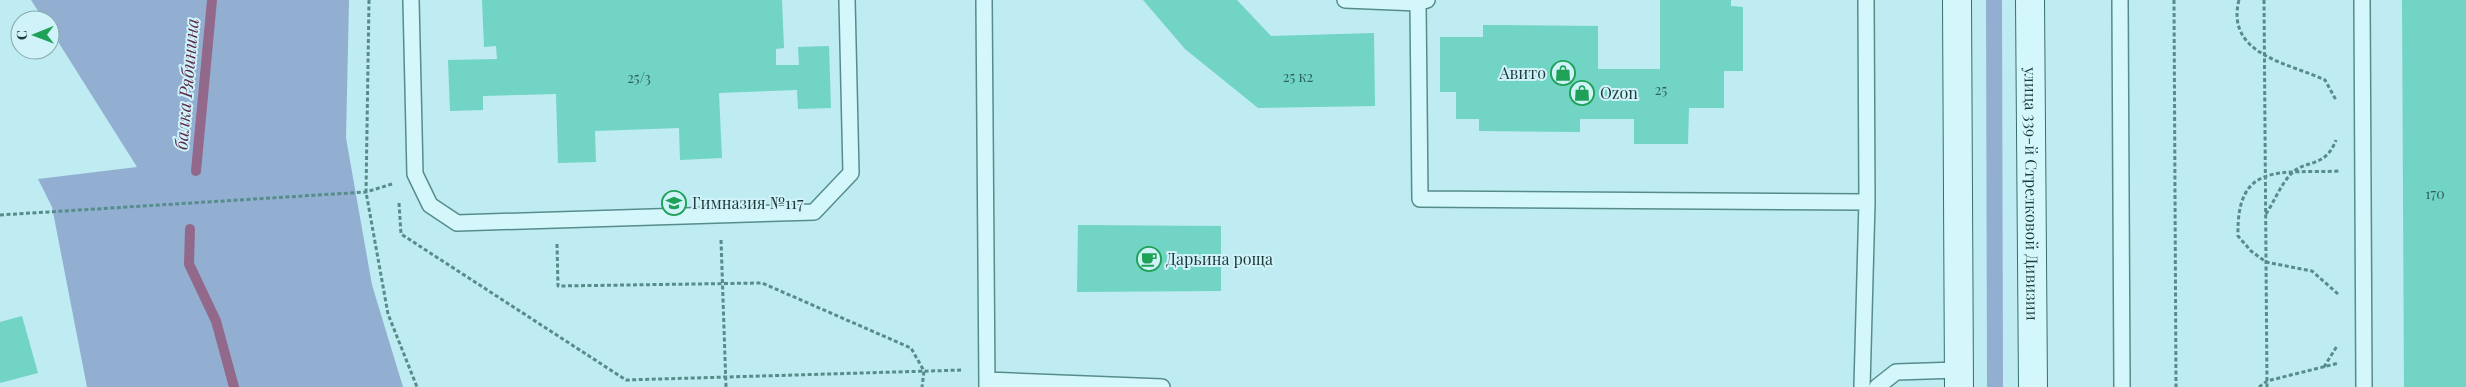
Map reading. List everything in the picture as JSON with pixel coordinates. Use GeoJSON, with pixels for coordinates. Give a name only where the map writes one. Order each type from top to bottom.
{"type":"FeatureCollection","features":[{"type":"Feature","properties":{"kind":"main road"},"geometry":{"type":"LineString","coordinates":[[1957,0],[1959,379]]}},
{"type":"Feature","properties":{"kind":"main road","name":"улица 339-й Стрелковой Дивизии"},"geometry":{"type":"LineString","coordinates":[[2030,0],[2032,387]]}},
{"type":"Feature","properties":{"kind":"lane"},"geometry":{"type":"LineString","coordinates":[[411,0],[415,174],[430,205],[457,223],[814,212],[851,173],[847,0]]}},
{"type":"Feature","properties":{"kind":"lane"},"geometry":{"type":"LineString","coordinates":[[984,0],[987,384],[1162,387]]}},
{"type":"Feature","properties":{"kind":"lane"},"geometry":{"type":"LineString","coordinates":[[1345,0],[1423,1],[1420,199],[1867,202]]}},
{"type":"Feature","properties":{"kind":"lane"},"geometry":{"type":"LineString","coordinates":[[1862,387],[1867,202],[1866,0]]}},
{"type":"Feature","properties":{"kind":"lane"},"geometry":{"type":"LineString","coordinates":[[2120,0],[2122,387]]}},
{"type":"Feature","properties":{"kind":"lane"},"geometry":{"type":"LineString","coordinates":[[2362,0],[2364,387]]}},
{"type":"Feature","properties":{"kind":"lane"},"geometry":{"type":"LineString","coordinates":[[1876,387],[1896,372],[1959,379]]}},
{"type":"Feature","properties":{"kind":"path"},"geometry":{"type":"LineString","coordinates":[[369,0],[366,192],[388,314],[418,387]]}},
{"type":"Feature","properties":{"kind":"path"},"geometry":{"type":"LineString","coordinates":[[2174,0],[2176,387]]}},
{"type":"Feature","properties":{"kind":"path"},"geometry":{"type":"LineString","coordinates":[[2239,0],[2237,9],[2240,29],[2246,42],[2264,57],[2325,80],[2336,100],[2337,107]]}},
{"type":"Feature","properties":{"kind":"path"},"geometry":{"type":"LineString","coordinates":[[2264,0],[2267,387]]}},
{"type":"Feature","properties":{"kind":"path"},"geometry":{"type":"LineString","coordinates":[[2266,215],[2291,173],[2323,159],[2333,149],[2338,136]]}},
{"type":"Feature","properties":{"kind":"path"},"geometry":{"type":"LineString","coordinates":[[2340,302],[2338,294],[2312,271],[2266,262],[2251,251],[2238,236],[2237,220],[2242,201],[2249,186],[2265,174],[2363,170]]}},
{"type":"Feature","properties":{"kind":"path"},"geometry":{"type":"LineString","coordinates":[[0,215],[366,192],[398,182],[415,174]]}},
{"type":"Feature","properties":{"kind":"path"},"geometry":{"type":"LineString","coordinates":[[398,182],[401,234],[626,380],[973,370],[987,384]]}},
{"type":"Feature","properties":{"kind":"path"},"geometry":{"type":"LineString","coordinates":[[720,215],[726,387]]}},
{"type":"Feature","properties":{"kind":"path"},"geometry":{"type":"LineString","coordinates":[[557,220],[558,286],[762,282],[911,348],[924,371],[922,387]]}},
{"type":"Feature","properties":{"kind":"path"},"geometry":{"type":"LineString","coordinates":[[2324,367],[2339,343]]}},
{"type":"Feature","properties":{"kind":"path"},"geometry":{"type":"LineString","coordinates":[[2259,387],[2267,381],[2364,356]]}},
{"type":"Feature","properties":{"kind":"shaded area"},"geometry":{"type":"Polygon","coordinates":[[[31,0],[349,0],[346,138],[372,285],[403,387],[87,387],[52,207],[38,179],[137,167],[60,45],[60,10],[38,10],[31,0]]]}},
{"type":"Feature","properties":{"kind":"shaded area"},"geometry":{"type":"Polygon","coordinates":[[[1986,0],[2002,0],[2003,387],[1987,387],[1986,0]]]}},
{"type":"Feature","properties":{"kind":"building"},"geometry":{"type":"Polygon","coordinates":[[[482,0],[782,0],[784,48],[776,49],[776,65],[799,65],[798,47],[829,46],[831,108],[798,109],[797,90],[719,93],[722,158],[680,160],[679,128],[595,131],[596,162],[558,163],[556,94],[483,96],[483,110],[450,111],[448,60],[497,59],[496,46],[484,47],[482,0]]]}},
{"type":"Feature","properties":{"kind":"building"},"geometry":{"type":"Polygon","coordinates":[[[1143,0],[1237,0],[1271,36],[1374,33],[1375,106],[1258,108],[1185,49],[1143,0]]]}},
{"type":"Feature","properties":{"kind":"building"},"geometry":{"type":"Polygon","coordinates":[[[1660,0],[1731,0],[1731,6],[1743,7],[1743,71],[1724,71],[1724,108],[1689,108],[1688,144],[1634,144],[1634,119],[1580,119],[1580,132],[1479,131],[1479,119],[1456,119],[1456,92],[1440,92],[1440,37],[1483,37],[1483,25],[1598,26],[1598,69],[1660,69],[1660,0]]]}},
{"type":"Feature","properties":{"kind":"building"},"geometry":{"type":"Polygon","coordinates":[[[2402,0],[2466,0],[2466,387],[2404,387],[2402,0]]]}},
{"type":"Feature","properties":{"kind":"building","name":"Дарьина роща"},"geometry":{"type":"Polygon","coordinates":[[[1078,225],[1221,226],[1221,291],[1077,292],[1078,225]]]}},
{"type":"Feature","properties":{"kind":"building"},"geometry":{"type":"Polygon","coordinates":[[[22,316],[38,373],[0,383],[0,322],[22,316]]]}},
{"type":"Feature","properties":{"kind":"waterway","name":"балка Рябинина"},"geometry":{"type":"LineString","coordinates":[[196,171],[212,0]]}},
{"type":"Feature","properties":{"kind":"waterway","name":"балка Рябинина"},"geometry":{"type":"LineString","coordinates":[[190,229],[189,264],[216,321],[234,387]]}},
{"type":"Feature","properties":{"kind":"place","name":"Авито"},"geometry":{"type":"Point","coordinates":[1563,73]}},
{"type":"Feature","properties":{"kind":"place","name":"Ozon"},"geometry":{"type":"Point","coordinates":[1582,93]}},
{"type":"Feature","properties":{"kind":"place","name":"Гимназия №117"},"geometry":{"type":"Point","coordinates":[674,203]}},
{"type":"Feature","properties":{"kind":"place","name":"Дарьина роща"},"geometry":{"type":"Point","coordinates":[1149,259]}}]}
